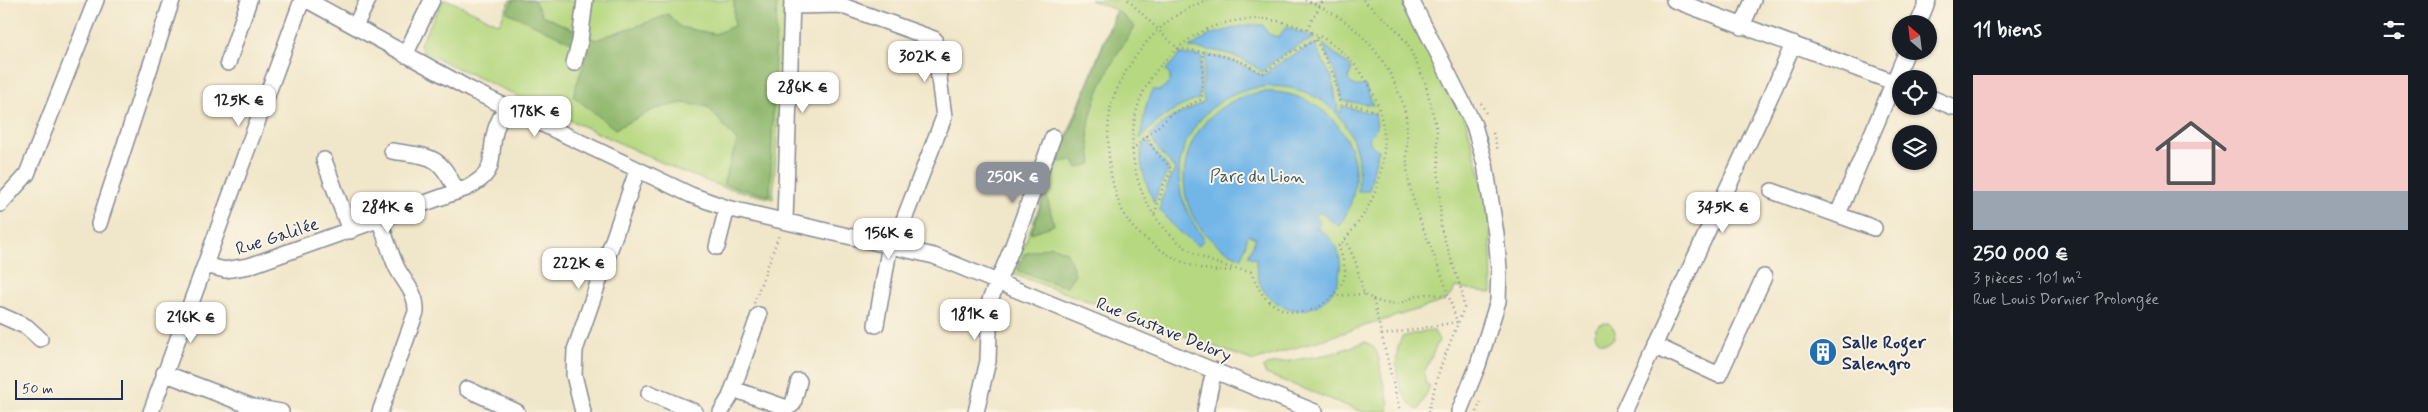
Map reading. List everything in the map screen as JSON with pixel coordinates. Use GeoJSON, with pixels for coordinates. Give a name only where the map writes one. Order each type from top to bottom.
{"type":"FeatureCollection","features":[{"type":"Feature","properties":{"kind":"street"},"geometry":{"type":"LineString","coordinates":[[0,204],[27,174],[96,0]]}},
{"type":"Feature","properties":{"kind":"street"},"geometry":{"type":"LineString","coordinates":[[99,224],[172,0]]}},
{"type":"Feature","properties":{"kind":"street"},"geometry":{"type":"LineString","coordinates":[[228,62],[248,0]]}},
{"type":"Feature","properties":{"kind":"street"},"geometry":{"type":"LineString","coordinates":[[150,412],[302,0]]}},
{"type":"Feature","properties":{"kind":"street","name":"Rue Gustave Delory"},"geometry":{"type":"LineString","coordinates":[[307,0],[406,55],[506,107],[637,171],[691,195],[727,208],[934,256],[1315,412]]}},
{"type":"Feature","properties":{"kind":"street"},"geometry":{"type":"LineString","coordinates":[[355,26],[368,0]]}},
{"type":"Feature","properties":{"kind":"street"},"geometry":{"type":"LineString","coordinates":[[406,55],[432,0]]}},
{"type":"Feature","properties":{"kind":"street"},"geometry":{"type":"LineString","coordinates":[[574,63],[580,41],[585,0]]}},
{"type":"Feature","properties":{"kind":"street"},"geometry":{"type":"LineString","coordinates":[[1412,0],[1474,125],[1485,164],[1496,234],[1499,270],[1498,301],[1478,365],[1458,412]]}},
{"type":"Feature","properties":{"kind":"street"},"geometry":{"type":"LineString","coordinates":[[1674,0],[1892,82]]}},
{"type":"Feature","properties":{"kind":"street"},"geometry":{"type":"LineString","coordinates":[[1742,27],[1753,0]]}},
{"type":"Feature","properties":{"kind":"street"},"geometry":{"type":"LineString","coordinates":[[1922,15],[1928,0]]}},
{"type":"Feature","properties":{"kind":"street"},"geometry":{"type":"LineString","coordinates":[[785,221],[792,3],[840,5],[934,39],[944,117],[892,245],[876,325]]}},
{"type":"Feature","properties":{"kind":"street"},"geometry":{"type":"LineString","coordinates":[[1623,412],[1778,82],[1793,44]]}},
{"type":"Feature","properties":{"kind":"street"},"geometry":{"type":"LineString","coordinates":[[1838,214],[1892,97]]}},
{"type":"Feature","properties":{"kind":"street"},"geometry":{"type":"LineString","coordinates":[[1937,100],[1953,107]]}},
{"type":"Feature","properties":{"kind":"street","name":"Rue Galilée"},"geometry":{"type":"LineString","coordinates":[[205,265],[225,270],[236,270],[380,221],[476,183],[489,171],[492,165],[495,132],[506,107]]}},
{"type":"Feature","properties":{"kind":"street"},"geometry":{"type":"LineString","coordinates":[[976,412],[988,361],[990,300],[1053,137]]}},
{"type":"Feature","properties":{"kind":"street"},"geometry":{"type":"LineString","coordinates":[[392,151],[428,157],[441,164],[457,192]]}},
{"type":"Feature","properties":{"kind":"street"},"geometry":{"type":"LineString","coordinates":[[324,160],[350,231]]}},
{"type":"Feature","properties":{"kind":"street"},"geometry":{"type":"LineString","coordinates":[[583,412],[574,375],[575,350],[637,171]]}},
{"type":"Feature","properties":{"kind":"street"},"geometry":{"type":"LineString","coordinates":[[1772,191],[1874,228]]}},
{"type":"Feature","properties":{"kind":"street"},"geometry":{"type":"LineString","coordinates":[[717,247],[727,208]]}},
{"type":"Feature","properties":{"kind":"street"},"geometry":{"type":"LineString","coordinates":[[380,221],[395,264],[412,291],[417,305],[380,412]]}},
{"type":"Feature","properties":{"kind":"street"},"geometry":{"type":"LineString","coordinates":[[1654,345],[1719,374],[1764,277]]}},
{"type":"Feature","properties":{"kind":"street"},"geometry":{"type":"LineString","coordinates":[[0,315],[27,327],[40,340]]}},
{"type":"Feature","properties":{"kind":"street"},"geometry":{"type":"LineString","coordinates":[[723,408],[733,389],[759,315]]}},
{"type":"Feature","properties":{"kind":"street"},"geometry":{"type":"LineString","coordinates":[[1205,412],[1214,370]]}},
{"type":"Feature","properties":{"kind":"street"},"geometry":{"type":"LineString","coordinates":[[164,373],[253,407],[281,412]]}},
{"type":"Feature","properties":{"kind":"street"},"geometry":{"type":"LineString","coordinates":[[733,389],[787,408],[793,404],[799,381]]}},
{"type":"Feature","properties":{"kind":"street"},"geometry":{"type":"LineString","coordinates":[[467,389],[517,412]]}},
{"type":"Feature","properties":{"kind":"street"},"geometry":{"type":"LineString","coordinates":[[649,393],[695,412]]}},
{"type":"Feature","properties":{"kind":"path"},"geometry":{"type":"LineString","coordinates":[[1128,0],[1177,48],[1203,51],[1245,63],[1262,74],[1289,53],[1316,40],[1319,35]]}},
{"type":"Feature","properties":{"kind":"path"},"geometry":{"type":"LineString","coordinates":[[1208,0],[1172,17],[1137,52],[1119,85],[1110,110],[1107,147],[1116,197],[1130,224],[1152,244],[1176,260],[1214,272],[1235,269]]}},
{"type":"Feature","properties":{"kind":"path"},"geometry":{"type":"LineString","coordinates":[[1305,0],[1320,6],[1364,36],[1380,55],[1398,91],[1406,117],[1409,184],[1414,204],[1457,322]]}},
{"type":"Feature","properties":{"kind":"path"},"geometry":{"type":"LineString","coordinates":[[1307,29],[1323,0]]}},
{"type":"Feature","properties":{"kind":"path"},"geometry":{"type":"LineString","coordinates":[[1364,0],[1396,29],[1408,45],[1425,82],[1433,108],[1439,154],[1442,229],[1463,300],[1464,308],[1440,368],[1428,412]]}},
{"type":"Feature","properties":{"kind":"path"},"geometry":{"type":"LineString","coordinates":[[1263,19],[1279,20],[1307,29],[1337,46],[1360,70],[1369,84],[1380,112],[1384,138],[1379,181],[1368,207],[1339,246],[1345,272],[1343,282],[1333,296],[1312,310],[1294,312],[1276,306],[1262,294],[1251,272],[1235,269],[1195,254],[1175,240],[1154,216],[1142,195],[1132,150],[1136,113],[1146,86],[1154,73],[1177,48],[1207,30],[1231,22],[1263,19]]}},
{"type":"Feature","properties":{"kind":"path"},"geometry":{"type":"LineString","coordinates":[[1316,40],[1334,76],[1340,104],[1354,105],[1380,112]]}},
{"type":"Feature","properties":{"kind":"path"},"geometry":{"type":"LineString","coordinates":[[1132,150],[1174,112],[1202,99],[1203,51]]}},
{"type":"Feature","properties":{"kind":"path"},"geometry":{"type":"LineString","coordinates":[[1147,135],[1152,147],[1172,170],[1164,184],[1154,216]]}},
{"type":"Feature","properties":{"kind":"path"},"geometry":{"type":"LineString","coordinates":[[1345,239],[1355,260],[1364,294]]}},
{"type":"Feature","properties":{"kind":"path"},"geometry":{"type":"LineString","coordinates":[[1333,296],[1364,294],[1383,304],[1400,305],[1429,294],[1449,297]]}},
{"type":"Feature","properties":{"kind":"path"},"geometry":{"type":"LineString","coordinates":[[1373,299],[1400,412]]}},
{"type":"Feature","properties":{"kind":"path"},"geometry":{"type":"LineString","coordinates":[[1382,335],[1457,322]]}},
{"type":"Feature","properties":{"kind":"green space"},"geometry":{"type":"Polygon","coordinates":[[[443,0],[448,0],[499,24],[510,0],[785,0],[773,199],[723,187],[680,171],[423,52],[420,44],[443,0]]]}},
{"type":"Feature","properties":{"kind":"green space"},"geometry":{"type":"Polygon","coordinates":[[[513,0],[534,0],[542,15],[596,40],[668,14],[680,27],[715,34],[734,26],[734,0],[777,0],[770,196],[723,184],[737,141],[708,107],[683,103],[655,109],[615,129],[573,96],[588,50],[507,12],[513,0]]]}},
{"type":"Feature","properties":{"kind":"green space","name":"Parc du Lion"},"geometry":{"type":"Polygon","coordinates":[[[1090,0],[1403,0],[1466,121],[1490,212],[1492,293],[1456,287],[1449,297],[1441,302],[1254,361],[1013,274],[1116,10],[1090,0]]]}},
{"type":"Feature","properties":{"kind":"green space"},"geometry":{"type":"Polygon","coordinates":[[[1117,10],[1135,27],[1113,61],[1096,99],[1089,125],[1092,164],[1077,168],[1074,160],[1058,162],[1117,10]]]}},
{"type":"Feature","properties":{"kind":"green space"},"geometry":{"type":"Polygon","coordinates":[[[1046,193],[1054,225],[1031,233],[1046,193]]]}},
{"type":"Feature","properties":{"kind":"green space"},"geometry":{"type":"Polygon","coordinates":[[[1051,246],[1067,252],[1075,274],[1066,287],[1018,271],[1024,254],[1051,246]]]}},
{"type":"Feature","properties":{"kind":"green space"},"geometry":{"type":"Polygon","coordinates":[[[1601,323],[1609,323],[1615,329],[1615,337],[1609,343],[1601,343],[1595,337],[1595,329],[1601,323]]]}},
{"type":"Feature","properties":{"kind":"green space"},"geometry":{"type":"Polygon","coordinates":[[[1425,331],[1434,331],[1439,340],[1424,373],[1426,384],[1430,386],[1419,410],[1411,405],[1405,397],[1396,366],[1402,337],[1425,331]]]}},
{"type":"Feature","properties":{"kind":"green space"},"geometry":{"type":"Polygon","coordinates":[[[1365,342],[1374,348],[1377,353],[1388,399],[1388,412],[1363,412],[1266,374],[1263,368],[1266,365],[1330,354],[1365,342]]]}},
{"type":"Feature","properties":{"kind":"water"},"geometry":{"type":"Polygon","coordinates":[[[1246,25],[1263,25],[1268,34],[1278,37],[1286,27],[1315,38],[1287,52],[1262,72],[1245,61],[1228,54],[1189,48],[1209,35],[1246,25]]]}},
{"type":"Feature","properties":{"kind":"water"},"geometry":{"type":"Polygon","coordinates":[[[1314,44],[1332,78],[1338,111],[1341,113],[1342,106],[1375,114],[1377,128],[1370,137],[1370,142],[1378,150],[1369,191],[1358,191],[1358,160],[1356,150],[1343,122],[1323,102],[1298,90],[1271,86],[1244,91],[1218,103],[1197,123],[1183,151],[1180,163],[1180,186],[1186,208],[1204,239],[1198,246],[1175,228],[1160,210],[1161,200],[1175,169],[1158,149],[1150,135],[1166,121],[1204,102],[1202,88],[1206,55],[1235,62],[1262,76],[1282,61],[1314,44]]]}},
{"type":"Feature","properties":{"kind":"water"},"geometry":{"type":"Polygon","coordinates":[[[1323,44],[1352,68],[1348,79],[1355,86],[1365,85],[1373,105],[1343,101],[1337,78],[1323,44]]]}},
{"type":"Feature","properties":{"kind":"water"},"geometry":{"type":"Polygon","coordinates":[[[1180,54],[1202,56],[1199,99],[1181,106],[1166,115],[1140,139],[1146,106],[1153,90],[1160,90],[1170,82],[1170,76],[1166,70],[1180,54]]]}},
{"type":"Feature","properties":{"kind":"water"},"geometry":{"type":"Polygon","coordinates":[[[1261,92],[1287,94],[1310,102],[1329,116],[1344,134],[1352,155],[1355,179],[1351,203],[1339,226],[1320,212],[1315,217],[1320,221],[1317,228],[1332,241],[1339,257],[1340,273],[1334,289],[1324,301],[1310,308],[1294,309],[1276,302],[1266,294],[1260,284],[1256,259],[1248,256],[1256,238],[1248,235],[1242,258],[1214,242],[1195,220],[1186,195],[1185,168],[1192,142],[1208,120],[1231,102],[1261,92]]]}},
{"type":"Feature","properties":{"kind":"water"},"geometry":{"type":"Polygon","coordinates":[[[1146,140],[1169,169],[1158,190],[1154,203],[1141,163],[1141,155],[1146,140]]]}},
{"type":"Feature","properties":{"kind":"place","name":"Salle Roger Salengro"},"geometry":{"type":"Point","coordinates":[1823,352]}}]}
